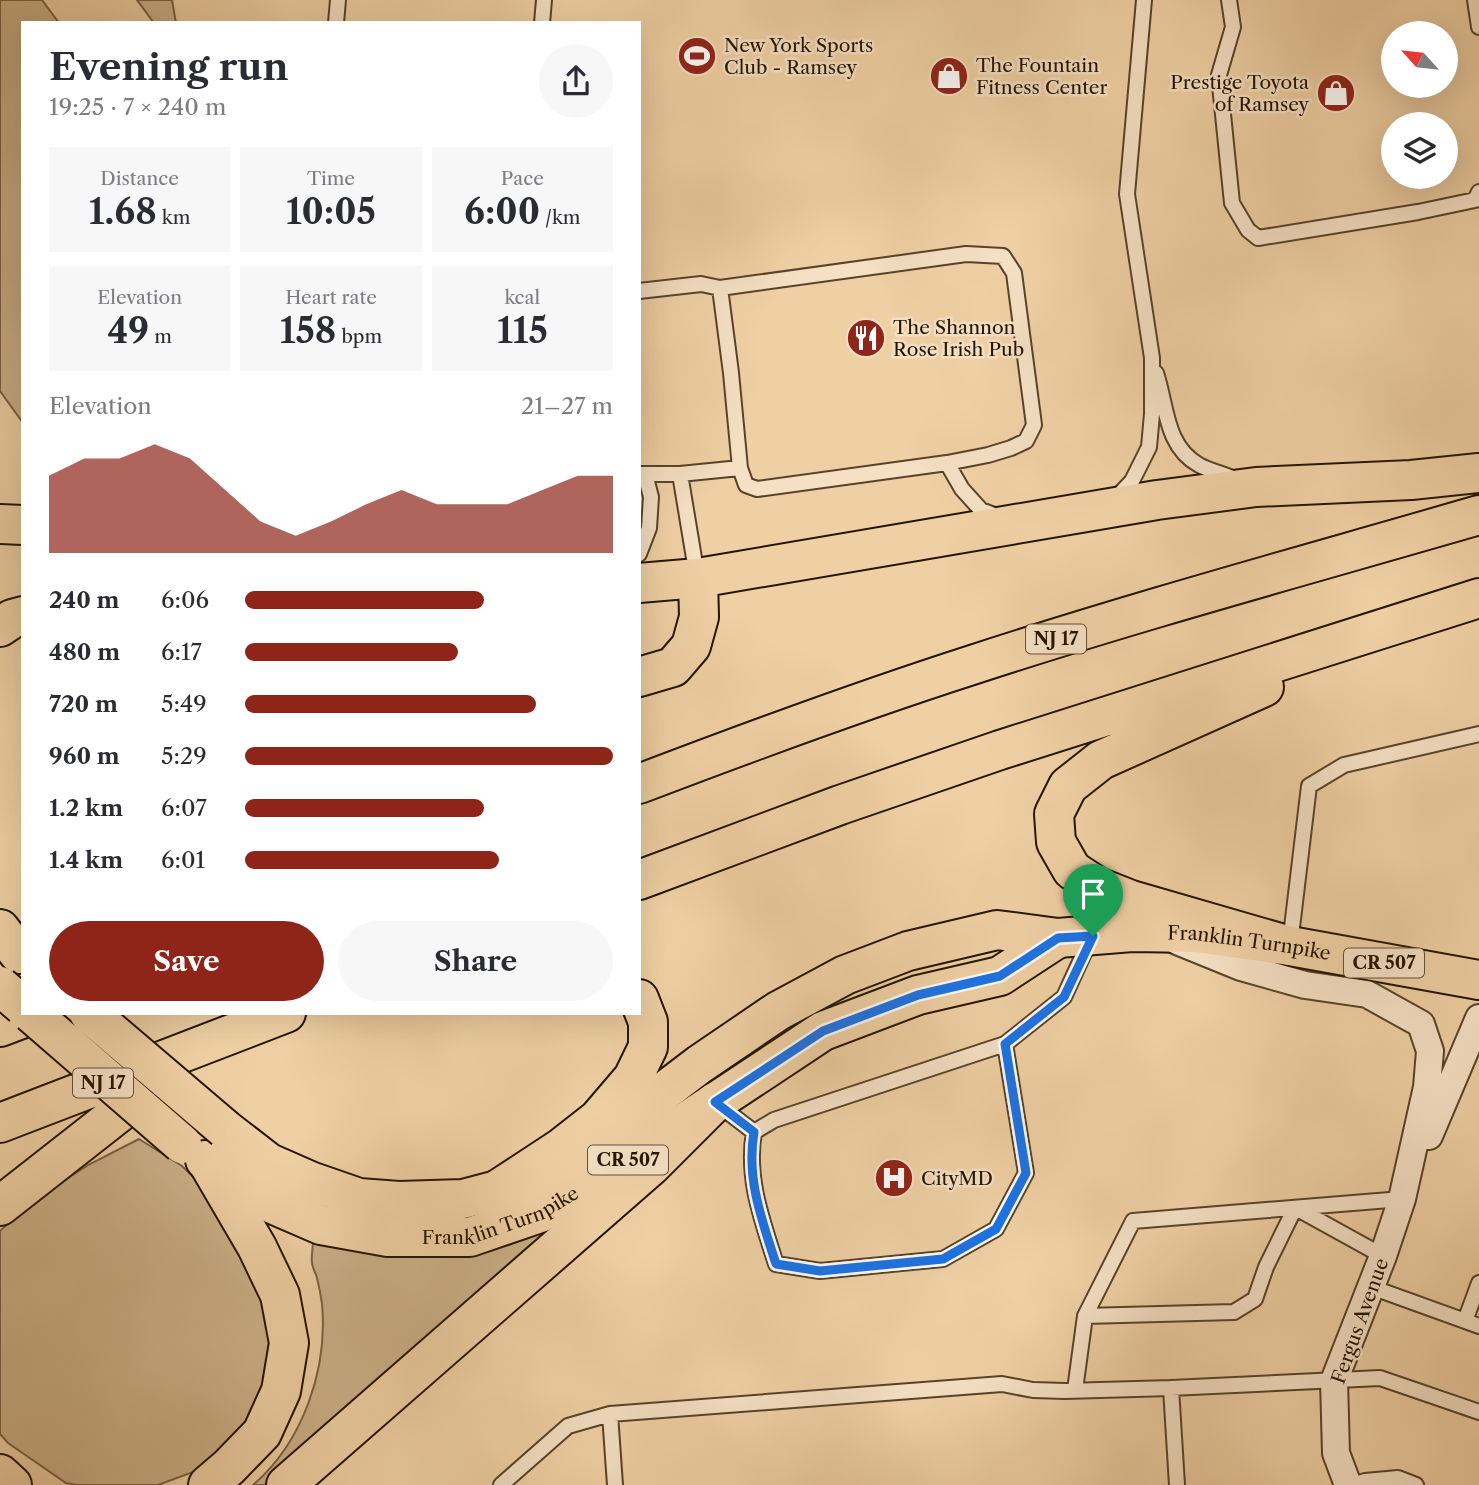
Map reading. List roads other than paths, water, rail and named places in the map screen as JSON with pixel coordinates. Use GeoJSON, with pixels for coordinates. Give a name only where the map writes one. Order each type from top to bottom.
{"type":"FeatureCollection","features":[{"type":"Feature","properties":{"kind":"main road"},"geometry":{"type":"LineString","coordinates":[[641,583],[698,578],[1157,500],[1255,487],[1410,480],[1479,473]]}},
{"type":"Feature","properties":{"kind":"main road","name":"NJ 17"},"geometry":{"type":"LineString","coordinates":[[641,783],[810,720],[973,665],[1143,612],[1479,515]]}},
{"type":"Feature","properties":{"kind":"main road"},"geometry":{"type":"LineString","coordinates":[[0,524],[21,525]]}},
{"type":"Feature","properties":{"kind":"main road"},"geometry":{"type":"LineString","coordinates":[[641,597],[698,578]]}},
{"type":"Feature","properties":{"kind":"main road"},"geometry":{"type":"LineString","coordinates":[[641,676],[673,667],[691,646],[699,617],[698,578]]}},
{"type":"Feature","properties":{"kind":"main road"},"geometry":{"type":"LineString","coordinates":[[641,879],[840,804],[1000,750],[1479,598]]}},
{"type":"Feature","properties":{"kind":"main road"},"geometry":{"type":"LineString","coordinates":[[1290,946],[1131,900],[1098,887],[1072,870],[1056,842],[1054,814],[1068,786],[1101,760],[1438,610]]}},
{"type":"Feature","properties":{"kind":"main road"},"geometry":{"type":"LineString","coordinates":[[0,627],[21,617]]}},
{"type":"Feature","properties":{"kind":"main road","name":"Franklin Turnpike"},"geometry":{"type":"LineString","coordinates":[[91,1015],[269,1163],[359,1198],[399,1201],[463,1199],[549,1171],[595,1144],[700,1064],[778,1011],[845,975],[908,951],[997,930],[1075,937],[1152,932],[1196,933],[1290,946],[1479,980]]}},
{"type":"Feature","properties":{"kind":"main road","name":"Franklin Turnpike"},"geometry":{"type":"LineString","coordinates":[[33,1015],[195,1153],[256,1197],[321,1225],[388,1237],[470,1237],[540,1213],[631,1157],[823,1031],[918,995],[1000,976],[1075,937]]}},
{"type":"Feature","properties":{"kind":"main road"},"geometry":{"type":"LineString","coordinates":[[0,986],[21,1004]]}},
{"type":"Feature","properties":{"kind":"main road"},"geometry":{"type":"LineString","coordinates":[[0,1004],[21,995]]}},
{"type":"Feature","properties":{"kind":"main road"},"geometry":{"type":"LineString","coordinates":[[497,1190],[561,1148],[598,1119],[633,1078],[648,1048],[648,1022],[641,1004]]}},
{"type":"Feature","properties":{"kind":"main road"},"geometry":{"type":"LineString","coordinates":[[0,1027],[32,1015]]}},
{"type":"Feature","properties":{"kind":"main road","name":"NJ 17"},"geometry":{"type":"LineString","coordinates":[[0,1123],[281,1015]]}},
{"type":"Feature","properties":{"kind":"main road"},"geometry":{"type":"LineString","coordinates":[[0,1206],[207,1044]]}},
{"type":"Feature","properties":{"kind":"main road"},"geometry":{"type":"LineString","coordinates":[[286,1485],[651,1166],[715,1102]]}},
{"type":"Feature","properties":{"kind":"main road"},"geometry":{"type":"LineString","coordinates":[[195,1153],[257,1247],[281,1294],[289,1343],[281,1391],[262,1433],[208,1485]]}},
{"type":"Feature","properties":{"kind":"main road"},"geometry":{"type":"LineString","coordinates":[[0,1474],[12,1485]]}},
{"type":"Feature","properties":{"kind":"street","name":"Fergus Avenue"},"geometry":{"type":"LineString","coordinates":[[1152,932],[1241,967],[1306,985],[1367,994],[1421,1024],[1430,1051],[1427,1087],[1402,1199]]}},
{"type":"Feature","properties":{"kind":"street","name":"Fergus Avenue"},"geometry":{"type":"LineString","coordinates":[[1350,1485],[1336,1453],[1334,1381],[1383,1256],[1402,1199],[1479,1018]]}},
{"type":"Feature","properties":{"kind":"lane"},"geometry":{"type":"LineString","coordinates":[[336,21],[338,0]]}},
{"type":"Feature","properties":{"kind":"lane"},"geometry":{"type":"LineString","coordinates":[[542,21],[544,0]]}},
{"type":"Feature","properties":{"kind":"lane"},"geometry":{"type":"LineString","coordinates":[[1144,0],[1127,194],[1152,358],[1170,430],[1182,452],[1199,465],[1255,487]]}},
{"type":"Feature","properties":{"kind":"lane"},"geometry":{"type":"LineString","coordinates":[[1229,0],[1233,27],[1219,75],[1232,203],[1248,230],[1258,238],[1418,212],[1475,200],[1479,192]]}},
{"type":"Feature","properties":{"kind":"lane"},"geometry":{"type":"LineString","coordinates":[[1475,0],[1479,27]]}},
{"type":"Feature","properties":{"kind":"lane"},"geometry":{"type":"LineString","coordinates":[[641,291],[701,284],[720,288],[966,254],[1003,256],[1014,273],[1034,425],[1026,441],[988,455],[757,489],[746,485],[740,468],[720,288]]}},
{"type":"Feature","properties":{"kind":"lane"},"geometry":{"type":"LineString","coordinates":[[1104,510],[1132,481],[1149,447],[1152,358]]}},
{"type":"Feature","properties":{"kind":"lane"},"geometry":{"type":"LineString","coordinates":[[947,463],[962,489],[981,510],[1016,524]]}},
{"type":"Feature","properties":{"kind":"lane"},"geometry":{"type":"LineString","coordinates":[[641,550],[649,528],[651,497],[642,474],[680,474],[740,468]]}},
{"type":"Feature","properties":{"kind":"lane"},"geometry":{"type":"LineString","coordinates":[[680,474],[698,578]]}},
{"type":"Feature","properties":{"kind":"lane"},"geometry":{"type":"LineString","coordinates":[[1290,946],[1309,786],[1344,765],[1479,734]]}},
{"type":"Feature","properties":{"kind":"lane"},"geometry":{"type":"LineString","coordinates":[[1005,1044],[1026,1173],[996,1229],[943,1259],[820,1271],[776,1264],[756,1202],[750,1152],[754,1132],[774,1120],[1005,1044],[1064,997],[1075,937]]}},
{"type":"Feature","properties":{"kind":"lane"},"geometry":{"type":"LineString","coordinates":[[715,1102],[754,1132]]}},
{"type":"Feature","properties":{"kind":"lane"},"geometry":{"type":"LineString","coordinates":[[1075,1390],[1085,1316],[1133,1221],[1402,1199]]}},
{"type":"Feature","properties":{"kind":"lane"},"geometry":{"type":"LineString","coordinates":[[1295,1208],[1383,1256]]}},
{"type":"Feature","properties":{"kind":"lane"},"geometry":{"type":"LineString","coordinates":[[1085,1316],[1234,1312],[1255,1299],[1266,1267],[1295,1208]]}},
{"type":"Feature","properties":{"kind":"lane"},"geometry":{"type":"LineString","coordinates":[[1371,1287],[1472,1324],[1479,1283]]}},
{"type":"Feature","properties":{"kind":"lane"},"geometry":{"type":"LineString","coordinates":[[501,1485],[568,1426],[610,1413],[1002,1384],[1033,1390],[1075,1390],[1380,1378],[1479,1412]]}},
{"type":"Feature","properties":{"kind":"lane"},"geometry":{"type":"LineString","coordinates":[[1171,1388],[1177,1485]]}},
{"type":"Feature","properties":{"kind":"lane"},"geometry":{"type":"LineString","coordinates":[[610,1413],[615,1485]]}},
{"type":"Feature","properties":{"kind":"lane"},"geometry":{"type":"LineString","coordinates":[[1350,1485],[1398,1478],[1416,1485]]}},
{"type":"Feature","properties":{"kind":"place","name":"New York Sports Club - Ramsey"},"geometry":{"type":"Point","coordinates":[697,56]}},
{"type":"Feature","properties":{"kind":"place","name":"The Fountain Fitness Center"},"geometry":{"type":"Point","coordinates":[949,76]}},
{"type":"Feature","properties":{"kind":"place","name":"Prestige Toyota of Ramsey"},"geometry":{"type":"Point","coordinates":[1336,93]}},
{"type":"Feature","properties":{"kind":"place","name":"The Shannon Rose Irish Pub"},"geometry":{"type":"Point","coordinates":[866,338]}},
{"type":"Feature","properties":{"kind":"place","name":"CityMD"},"geometry":{"type":"Point","coordinates":[894,1178]}}]}
